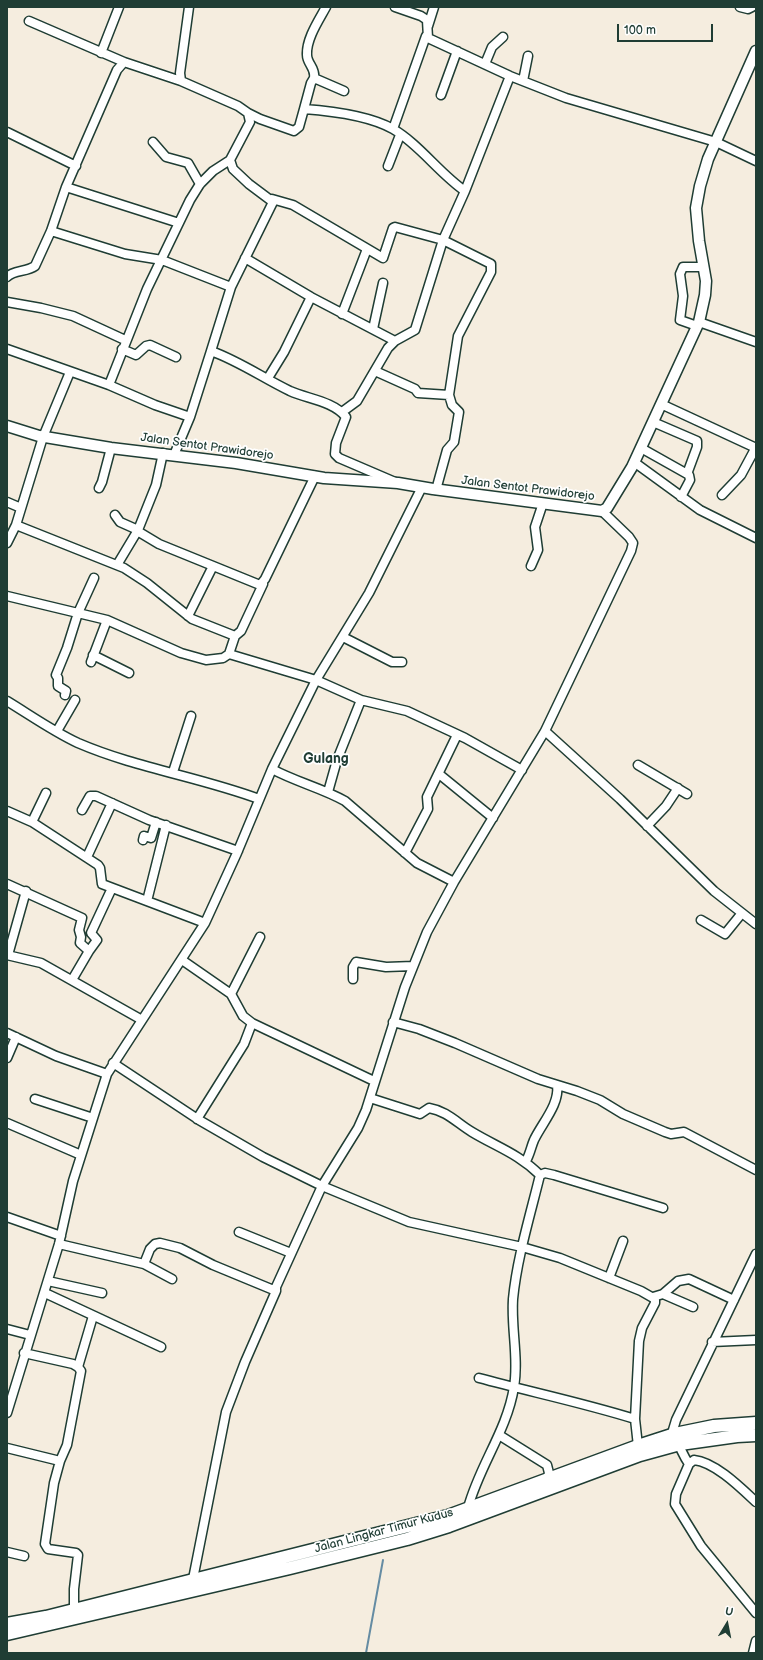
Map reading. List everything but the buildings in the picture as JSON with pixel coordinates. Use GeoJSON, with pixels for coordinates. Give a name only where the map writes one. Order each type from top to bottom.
{"type":"FeatureCollection","features":[{"type":"Feature","properties":{"kind":"highway","name":"Jalan Lingkar Timur Kudus"},"geometry":{"type":"LineString","coordinates":[[7,1634],[363,1544],[449,1526],[640,1455],[679,1444],[714,1426],[756,1423]]}},
{"type":"Feature","properties":{"kind":"highway","name":"Jalan Lingkar Timur Kudus"},"geometry":{"type":"LineString","coordinates":[[384,1539],[638,1446],[679,1444],[737,1436],[756,1435]]}},
{"type":"Feature","properties":{"kind":"highway","name":"Jalan Lingkar Timur Kudus"},"geometry":{"type":"LineString","coordinates":[[7,1624],[74,1610],[193,1579],[363,1544]]}},
{"type":"Feature","properties":{"kind":"main road","name":"Jalan Sentot Prawidorejo"},"geometry":{"type":"LineString","coordinates":[[7,426],[43,437],[111,448],[163,453],[315,476],[398,483],[436,490],[602,511],[607,508],[634,462],[662,404],[692,324],[705,295],[699,267],[697,200],[708,159],[756,51]]}},
{"type":"Feature","properties":{"kind":"street"},"geometry":{"type":"LineString","coordinates":[[102,53],[119,7]]}},
{"type":"Feature","properties":{"kind":"street"},"geometry":{"type":"LineString","coordinates":[[181,81],[180,73],[189,7]]}},
{"type":"Feature","properties":{"kind":"street"},"geometry":{"type":"LineString","coordinates":[[29,21],[124,62],[181,81],[238,106],[260,119],[294,131],[299,127],[309,89],[314,78],[314,70],[308,61],[308,46],[326,7]]}},
{"type":"Feature","properties":{"kind":"street"},"geometry":{"type":"LineString","coordinates":[[395,7],[421,16],[427,20],[428,26]]}},
{"type":"Feature","properties":{"kind":"street"},"geometry":{"type":"LineString","coordinates":[[388,166],[434,7]]}},
{"type":"Feature","properties":{"kind":"street"},"geometry":{"type":"LineString","coordinates":[[740,7],[748,9],[752,7]]}},
{"type":"Feature","properties":{"kind":"street"},"geometry":{"type":"LineString","coordinates":[[426,36],[510,76],[566,98],[716,142],[756,161]]}},
{"type":"Feature","properties":{"kind":"street"},"geometry":{"type":"LineString","coordinates":[[486,64],[492,47],[503,37]]}},
{"type":"Feature","properties":{"kind":"street"},"geometry":{"type":"LineString","coordinates":[[441,95],[457,51]]}},
{"type":"Feature","properties":{"kind":"street"},"geometry":{"type":"LineString","coordinates":[[523,81],[528,56]]}},
{"type":"Feature","properties":{"kind":"street"},"geometry":{"type":"LineString","coordinates":[[8,275],[30,269],[35,266],[51,231],[66,187],[117,70],[124,62]]}},
{"type":"Feature","properties":{"kind":"street"},"geometry":{"type":"LineString","coordinates":[[342,412],[357,400],[388,348],[395,341],[415,330],[419,322],[443,240],[465,191],[510,76]]}},
{"type":"Feature","properties":{"kind":"street"},"geometry":{"type":"LineString","coordinates":[[314,78],[344,91]]}},
{"type":"Feature","properties":{"kind":"street"},"geometry":{"type":"LineString","coordinates":[[304,109],[353,117],[397,132],[465,191]]}},
{"type":"Feature","properties":{"kind":"street"},"geometry":{"type":"LineString","coordinates":[[109,385],[125,340],[147,289],[179,222],[200,184],[220,165],[230,160],[250,122],[248,113]]}},
{"type":"Feature","properties":{"kind":"street"},"geometry":{"type":"LineString","coordinates":[[7,132],[76,166]]}},
{"type":"Feature","properties":{"kind":"street"},"geometry":{"type":"LineString","coordinates":[[153,142],[166,157],[188,163],[200,184]]}},
{"type":"Feature","properties":{"kind":"street"},"geometry":{"type":"LineString","coordinates":[[230,160],[233,169],[249,184],[272,199],[293,205],[383,258],[394,227],[443,240],[489,262],[492,269],[458,336],[449,395],[452,405],[459,412],[454,442],[447,450],[436,490]]}},
{"type":"Feature","properties":{"kind":"street"},"geometry":{"type":"LineString","coordinates":[[66,187],[179,222]]}},
{"type":"Feature","properties":{"kind":"street"},"geometry":{"type":"LineString","coordinates":[[174,455],[190,417],[231,287],[272,205],[272,199]]}},
{"type":"Feature","properties":{"kind":"street"},"geometry":{"type":"LineString","coordinates":[[51,231],[125,254],[162,260],[231,287]]}},
{"type":"Feature","properties":{"kind":"street"},"geometry":{"type":"LineString","coordinates":[[342,314],[367,249]]}},
{"type":"Feature","properties":{"kind":"street"},"geometry":{"type":"LineString","coordinates":[[245,258],[310,298],[395,341]]}},
{"type":"Feature","properties":{"kind":"street"},"geometry":{"type":"LineString","coordinates":[[699,267],[683,267],[680,271],[683,296],[680,320],[756,342]]}},
{"type":"Feature","properties":{"kind":"street"},"geometry":{"type":"LineString","coordinates":[[373,329],[383,283]]}},
{"type":"Feature","properties":{"kind":"street"},"geometry":{"type":"LineString","coordinates":[[268,378],[310,298]]}},
{"type":"Feature","properties":{"kind":"street"},"geometry":{"type":"LineString","coordinates":[[7,302],[73,316],[125,340]]}},
{"type":"Feature","properties":{"kind":"street"},"geometry":{"type":"LineString","coordinates":[[122,349],[136,355],[146,346],[150,345],[176,357]]}},
{"type":"Feature","properties":{"kind":"street"},"geometry":{"type":"LineString","coordinates":[[7,349],[109,385],[155,405],[190,417]]}},
{"type":"Feature","properties":{"kind":"street"},"geometry":{"type":"LineString","coordinates":[[210,351],[230,358],[291,391],[319,401],[342,412],[346,417],[336,443],[335,454],[339,458],[398,483]]}},
{"type":"Feature","properties":{"kind":"street"},"geometry":{"type":"LineString","coordinates":[[375,371],[415,389],[418,393],[449,395]]}},
{"type":"Feature","properties":{"kind":"street"},"geometry":{"type":"LineString","coordinates":[[7,543],[16,525],[43,437],[70,372]]}},
{"type":"Feature","properties":{"kind":"street"},"geometry":{"type":"LineString","coordinates":[[662,404],[709,425],[756,449],[741,475],[722,496]]}},
{"type":"Feature","properties":{"kind":"street"},"geometry":{"type":"LineString","coordinates":[[653,422],[697,442],[697,447],[686,474]]}},
{"type":"Feature","properties":{"kind":"street"},"geometry":{"type":"LineString","coordinates":[[99,488],[111,448]]}},
{"type":"Feature","properties":{"kind":"street"},"geometry":{"type":"LineString","coordinates":[[641,448],[686,474],[690,480],[681,497]]}},
{"type":"Feature","properties":{"kind":"street"},"geometry":{"type":"LineString","coordinates":[[117,565],[138,530],[156,485],[163,453]]}},
{"type":"Feature","properties":{"kind":"street"},"geometry":{"type":"LineString","coordinates":[[634,462],[700,510],[756,538]]}},
{"type":"Feature","properties":{"kind":"street"},"geometry":{"type":"LineString","coordinates":[[7,596],[107,620],[181,653],[206,660],[223,658],[229,654],[235,636],[241,631],[315,476]]}},
{"type":"Feature","properties":{"kind":"street"},"geometry":{"type":"LineString","coordinates":[[7,1413],[24,1353],[45,1292],[60,1240],[73,1181],[108,1074],[113,1063],[205,924],[238,851],[272,769],[316,680],[369,593],[422,487]]}},
{"type":"Feature","properties":{"kind":"street"},"geometry":{"type":"LineString","coordinates":[[7,502],[21,508]]}},
{"type":"Feature","properties":{"kind":"street"},"geometry":{"type":"LineString","coordinates":[[531,566],[538,550],[536,527],[543,503]]}},
{"type":"Feature","properties":{"kind":"street"},"geometry":{"type":"LineString","coordinates":[[193,1579],[226,1412],[244,1362],[322,1186],[358,1128],[370,1098],[413,966],[427,932],[454,882],[545,731],[631,551],[633,543],[629,537],[602,511]]}},
{"type":"Feature","properties":{"kind":"street"},"geometry":{"type":"LineString","coordinates":[[115,515],[120,522],[138,530],[143,536],[159,544],[256,584],[263,584]]}},
{"type":"Feature","properties":{"kind":"street"},"geometry":{"type":"LineString","coordinates":[[16,525],[117,565],[147,583],[188,616],[235,636]]}},
{"type":"Feature","properties":{"kind":"street"},"geometry":{"type":"LineString","coordinates":[[188,616],[213,566]]}},
{"type":"Feature","properties":{"kind":"street"},"geometry":{"type":"LineString","coordinates":[[65,695],[66,691],[58,686],[58,678],[56,675],[67,648],[78,613],[94,578]]}},
{"type":"Feature","properties":{"kind":"street"},"geometry":{"type":"LineString","coordinates":[[107,620],[92,658],[130,673]]}},
{"type":"Feature","properties":{"kind":"street"},"geometry":{"type":"LineString","coordinates":[[342,637],[392,662],[402,662]]}},
{"type":"Feature","properties":{"kind":"street"},"geometry":{"type":"LineString","coordinates":[[229,654],[316,680],[361,700],[407,711],[457,735],[522,770]]}},
{"type":"Feature","properties":{"kind":"street"},"geometry":{"type":"LineString","coordinates":[[57,731],[75,700]]}},
{"type":"Feature","properties":{"kind":"street"},"geometry":{"type":"LineString","coordinates":[[328,792],[337,760],[361,700]]}},
{"type":"Feature","properties":{"kind":"street"},"geometry":{"type":"LineString","coordinates":[[7,702],[77,743],[102,752],[223,786],[259,799]]}},
{"type":"Feature","properties":{"kind":"street"},"geometry":{"type":"LineString","coordinates":[[173,772],[191,716]]}},
{"type":"Feature","properties":{"kind":"street"},"geometry":{"type":"LineString","coordinates":[[545,731],[714,891],[756,924]]}},
{"type":"Feature","properties":{"kind":"street"},"geometry":{"type":"LineString","coordinates":[[405,853],[428,809],[428,797],[457,735]]}},
{"type":"Feature","properties":{"kind":"street"},"geometry":{"type":"LineString","coordinates":[[638,765],[687,794]]}},
{"type":"Feature","properties":{"kind":"street"},"geometry":{"type":"LineString","coordinates":[[272,769],[294,781],[328,792],[345,801],[405,853],[425,868],[454,882]]}},
{"type":"Feature","properties":{"kind":"street"},"geometry":{"type":"LineString","coordinates":[[439,774],[493,818]]}},
{"type":"Feature","properties":{"kind":"street"},"geometry":{"type":"LineString","coordinates":[[647,826],[666,806],[678,788]]}},
{"type":"Feature","properties":{"kind":"street"},"geometry":{"type":"LineString","coordinates":[[32,822],[46,793]]}},
{"type":"Feature","properties":{"kind":"street"},"geometry":{"type":"LineString","coordinates":[[82,810],[92,795],[156,822],[238,851]]}},
{"type":"Feature","properties":{"kind":"street"},"geometry":{"type":"LineString","coordinates":[[87,857],[112,803]]}},
{"type":"Feature","properties":{"kind":"street"},"geometry":{"type":"LineString","coordinates":[[7,811],[32,822],[87,857],[100,868],[102,884],[205,924]]}},
{"type":"Feature","properties":{"kind":"street"},"geometry":{"type":"LineString","coordinates":[[143,840],[144,836],[151,838],[156,822]]}},
{"type":"Feature","properties":{"kind":"street"},"geometry":{"type":"LineString","coordinates":[[147,901],[166,825]]}},
{"type":"Feature","properties":{"kind":"street"},"geometry":{"type":"LineString","coordinates":[[7,884],[26,891],[82,918],[79,930],[82,937],[80,943],[89,951]]}},
{"type":"Feature","properties":{"kind":"street"},"geometry":{"type":"LineString","coordinates":[[72,980],[97,940],[91,933],[112,888]]}},
{"type":"Feature","properties":{"kind":"street"},"geometry":{"type":"LineString","coordinates":[[26,891],[7,955],[41,962],[142,1020]]}},
{"type":"Feature","properties":{"kind":"street"},"geometry":{"type":"LineString","coordinates":[[701,920],[725,934],[742,913]]}},
{"type":"Feature","properties":{"kind":"street"},"geometry":{"type":"LineString","coordinates":[[231,994],[260,937]]}},
{"type":"Feature","properties":{"kind":"street"},"geometry":{"type":"LineString","coordinates":[[182,960],[231,994],[243,1016],[252,1023],[374,1082]]}},
{"type":"Feature","properties":{"kind":"street"},"geometry":{"type":"LineString","coordinates":[[353,979],[353,966],[356,962],[386,968],[413,966]]}},
{"type":"Feature","properties":{"kind":"street"},"geometry":{"type":"LineString","coordinates":[[394,1022],[447,1040],[532,1076],[600,1100],[624,1114],[665,1132],[671,1134],[684,1132],[756,1170]]}},
{"type":"Feature","properties":{"kind":"street"},"geometry":{"type":"LineString","coordinates":[[197,1119],[244,1044],[252,1023]]}},
{"type":"Feature","properties":{"kind":"street"},"geometry":{"type":"LineString","coordinates":[[7,1033],[56,1056],[108,1074]]}},
{"type":"Feature","properties":{"kind":"street"},"geometry":{"type":"LineString","coordinates":[[7,1058],[16,1037]]}},
{"type":"Feature","properties":{"kind":"street"},"geometry":{"type":"LineString","coordinates":[[113,1063],[197,1119],[263,1157],[322,1186],[409,1222],[522,1247],[560,1258],[653,1297],[664,1294],[678,1281],[689,1279],[734,1300]]}},
{"type":"Feature","properties":{"kind":"street"},"geometry":{"type":"LineString","coordinates":[[526,1161],[536,1138],[555,1103],[558,1091],[557,1085]]}},
{"type":"Feature","properties":{"kind":"street"},"geometry":{"type":"LineString","coordinates":[[370,1098],[420,1114],[429,1108],[436,1109],[453,1118],[470,1131],[526,1161],[540,1175]]}},
{"type":"Feature","properties":{"kind":"street"},"geometry":{"type":"LineString","coordinates":[[35,1099],[93,1118]]}},
{"type":"Feature","properties":{"kind":"street"},"geometry":{"type":"LineString","coordinates":[[7,1123],[81,1155]]}},
{"type":"Feature","properties":{"kind":"street"},"geometry":{"type":"LineString","coordinates":[[540,1175],[545,1173],[663,1208]]}},
{"type":"Feature","properties":{"kind":"street"},"geometry":{"type":"LineString","coordinates":[[468,1508],[482,1469],[499,1435],[509,1408],[514,1388],[516,1352],[513,1300],[522,1247],[540,1175]]}},
{"type":"Feature","properties":{"kind":"street"},"geometry":{"type":"LineString","coordinates":[[7,1217],[60,1240],[144,1264],[172,1279]]}},
{"type":"Feature","properties":{"kind":"street"},"geometry":{"type":"LineString","coordinates":[[239,1232],[291,1253]]}},
{"type":"Feature","properties":{"kind":"street"},"geometry":{"type":"LineString","coordinates":[[609,1278],[623,1240]]}},
{"type":"Feature","properties":{"kind":"street"},"geometry":{"type":"LineString","coordinates":[[144,1264],[150,1249],[155,1244],[172,1245],[213,1265],[276,1291]]}},
{"type":"Feature","properties":{"kind":"street"},"geometry":{"type":"LineString","coordinates":[[689,1464],[673,1430],[676,1420],[712,1342],[756,1254]]}},
{"type":"Feature","properties":{"kind":"street"},"geometry":{"type":"LineString","coordinates":[[48,1281],[102,1293]]}},
{"type":"Feature","properties":{"kind":"street"},"geometry":{"type":"LineString","coordinates":[[45,1292],[161,1347]]}},
{"type":"Feature","properties":{"kind":"street"},"geometry":{"type":"LineString","coordinates":[[664,1294],[693,1308]]}},
{"type":"Feature","properties":{"kind":"street"},"geometry":{"type":"LineString","coordinates":[[638,1446],[635,1419],[639,1341],[642,1328],[655,1303],[655,1299],[653,1297]]}},
{"type":"Feature","properties":{"kind":"street"},"geometry":{"type":"LineString","coordinates":[[78,1367],[93,1316]]}},
{"type":"Feature","properties":{"kind":"street"},"geometry":{"type":"LineString","coordinates":[[7,1330],[30,1335]]}},
{"type":"Feature","properties":{"kind":"street"},"geometry":{"type":"LineString","coordinates":[[712,1342],[756,1340]]}},
{"type":"Feature","properties":{"kind":"street"},"geometry":{"type":"LineString","coordinates":[[24,1353],[73,1364],[81,1371],[67,1444],[60,1461],[54,1483],[45,1544],[48,1549],[76,1553],[78,1555],[74,1589],[74,1610]]}},
{"type":"Feature","properties":{"kind":"street"},"geometry":{"type":"LineString","coordinates":[[479,1378],[514,1388],[589,1404],[635,1419]]}},
{"type":"Feature","properties":{"kind":"street"},"geometry":{"type":"LineString","coordinates":[[499,1435],[547,1465],[549,1473],[547,1480]]}},
{"type":"Feature","properties":{"kind":"street"},"geometry":{"type":"LineString","coordinates":[[7,1448],[60,1461]]}},
{"type":"Feature","properties":{"kind":"street"},"geometry":{"type":"LineString","coordinates":[[756,1502],[724,1474],[707,1464],[694,1460],[689,1464],[676,1494],[675,1504],[701,1546],[756,1613]]}},
{"type":"Feature","properties":{"kind":"street"},"geometry":{"type":"LineString","coordinates":[[7,1552],[24,1556]]}},
{"type":"Feature","properties":{"kind":"street"},"geometry":{"type":"LineString","coordinates":[[753,1653],[756,1641]]}},
{"type":"Feature","properties":{"kind":"waterway"},"geometry":{"type":"LineString","coordinates":[[366,1653],[383,1560]]}},
{"type":"Feature","properties":{"kind":"district","name":"Gulang"},"geometry":{"type":"Point","coordinates":[326,759]}}]}
